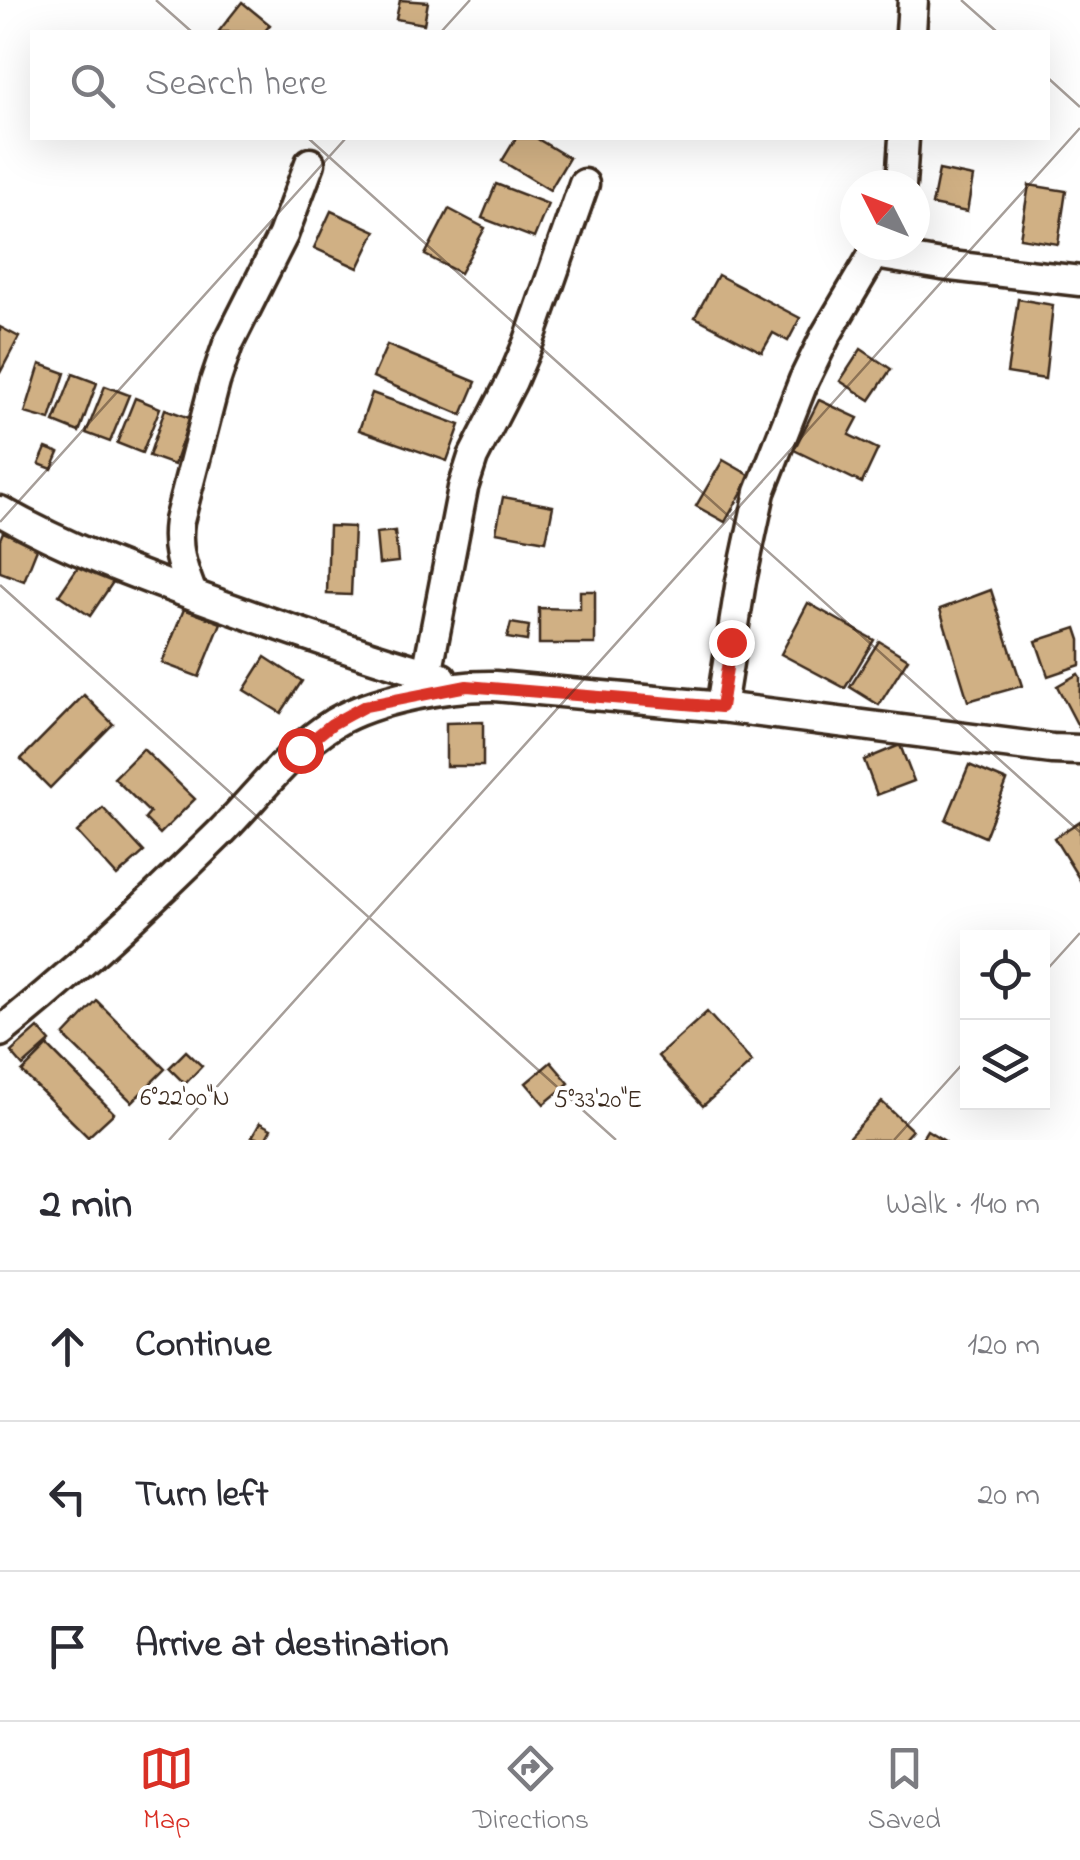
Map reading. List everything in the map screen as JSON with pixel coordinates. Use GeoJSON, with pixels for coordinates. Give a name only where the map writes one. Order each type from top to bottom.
{"type":"FeatureCollection","features":[{"type":"Feature","properties":{"kind":"street"},"geometry":{"type":"LineString","coordinates":[[911,30],[913,0]]}},
{"type":"Feature","properties":{"kind":"street"},"geometry":{"type":"LineString","coordinates":[[902,170],[904,140]]}},
{"type":"Feature","properties":{"kind":"street"},"geometry":{"type":"LineString","coordinates":[[192,594],[176,542],[178,521],[215,382],[228,344],[283,235],[310,163]]}},
{"type":"Feature","properties":{"kind":"street"},"geometry":{"type":"LineString","coordinates":[[428,674],[457,518],[473,457],[528,341],[584,184]]}},
{"type":"Feature","properties":{"kind":"street"},"geometry":{"type":"LineString","coordinates":[[721,707],[760,492],[804,380],[870,260]]}},
{"type":"Feature","properties":{"kind":"street"},"geometry":{"type":"LineString","coordinates":[[922,260],[1080,282]]}},
{"type":"Feature","properties":{"kind":"street"},"geometry":{"type":"LineString","coordinates":[[0,511],[80,551],[192,594],[314,638],[467,686],[721,707],[1080,750]]}},
{"type":"Feature","properties":{"kind":"street"},"geometry":{"type":"LineString","coordinates":[[0,1032],[134,918],[300,750],[332,724],[365,706],[467,686]]}},
{"type":"Feature","properties":{"kind":"building"},"geometry":{"type":"Polygon","coordinates":[[[400,0],[428,2],[424,24],[396,19],[400,0]]]}},
{"type":"Feature","properties":{"kind":"building"},"geometry":{"type":"Polygon","coordinates":[[[242,2],[270,25],[266,30],[220,30],[242,2]]]}},
{"type":"Feature","properties":{"kind":"building"},"geometry":{"type":"Polygon","coordinates":[[[515,140],[539,140],[569,158],[550,190],[502,161],[515,140]]]}},
{"type":"Feature","properties":{"kind":"building"},"geometry":{"type":"Polygon","coordinates":[[[939,170],[973,177],[967,212],[932,205],[939,170]]]}},
{"type":"Feature","properties":{"kind":"building"},"geometry":{"type":"Polygon","coordinates":[[[496,184],[548,204],[534,238],[482,218],[496,184]]]}},
{"type":"Feature","properties":{"kind":"building"},"geometry":{"type":"Polygon","coordinates":[[[1029,185],[1066,191],[1058,244],[1020,238],[1029,185]]]}},
{"type":"Feature","properties":{"kind":"building"},"geometry":{"type":"Polygon","coordinates":[[[449,209],[485,228],[460,273],[425,255],[449,209]]]}},
{"type":"Feature","properties":{"kind":"building"},"geometry":{"type":"Polygon","coordinates":[[[331,211],[376,231],[358,268],[314,248],[331,211]]]}},
{"type":"Feature","properties":{"kind":"building"},"geometry":{"type":"Polygon","coordinates":[[[718,275],[800,318],[788,341],[773,333],[762,352],[695,317],[718,275]]]}},
{"type":"Feature","properties":{"kind":"building"},"geometry":{"type":"Polygon","coordinates":[[[1018,299],[1053,305],[1045,379],[1007,373],[1018,299]]]}},
{"type":"Feature","properties":{"kind":"building"},"geometry":{"type":"Polygon","coordinates":[[[0,327],[19,337],[0,373],[0,327]]]}},
{"type":"Feature","properties":{"kind":"building"},"geometry":{"type":"Polygon","coordinates":[[[387,345],[476,382],[462,415],[373,377],[387,345]]]}},
{"type":"Feature","properties":{"kind":"building"},"geometry":{"type":"Polygon","coordinates":[[[861,349],[891,369],[870,400],[840,381],[861,349]]]}},
{"type":"Feature","properties":{"kind":"building"},"geometry":{"type":"Polygon","coordinates":[[[40,364],[65,373],[50,420],[25,413],[40,364]]]}},
{"type":"Feature","properties":{"kind":"building"},"geometry":{"type":"Polygon","coordinates":[[[73,374],[97,383],[79,432],[54,422],[73,374]]]}},
{"type":"Feature","properties":{"kind":"building"},"geometry":{"type":"Polygon","coordinates":[[[105,386],[129,395],[110,442],[86,433],[105,386]]]}},
{"type":"Feature","properties":{"kind":"building"},"geometry":{"type":"Polygon","coordinates":[[[372,393],[460,425],[447,461],[359,430],[372,393]]]}},
{"type":"Feature","properties":{"kind":"building"},"geometry":{"type":"Polygon","coordinates":[[[135,398],[160,408],[142,453],[117,443],[135,398]]]}},
{"type":"Feature","properties":{"kind":"building"},"geometry":{"type":"Polygon","coordinates":[[[819,400],[858,418],[849,435],[878,449],[862,483],[794,450],[819,400]]]}},
{"type":"Feature","properties":{"kind":"building"},"geometry":{"type":"Polygon","coordinates":[[[165,409],[190,418],[174,465],[149,456],[165,409]]]}},
{"type":"Feature","properties":{"kind":"building"},"geometry":{"type":"Polygon","coordinates":[[[46,448],[59,453],[52,469],[39,464],[46,448]]]}},
{"type":"Feature","properties":{"kind":"building"},"geometry":{"type":"Polygon","coordinates":[[[723,460],[751,476],[725,522],[696,506],[723,460]]]}},
{"type":"Feature","properties":{"kind":"building"},"geometry":{"type":"Polygon","coordinates":[[[503,497],[553,506],[546,541],[496,532],[503,497]]]}},
{"type":"Feature","properties":{"kind":"building"},"geometry":{"type":"Polygon","coordinates":[[[329,526],[354,527],[351,595],[327,594],[329,526]]]}},
{"type":"Feature","properties":{"kind":"building"},"geometry":{"type":"Polygon","coordinates":[[[395,531],[398,562],[379,564],[376,533],[395,531]]]}},
{"type":"Feature","properties":{"kind":"building"},"geometry":{"type":"Polygon","coordinates":[[[3,532],[38,546],[24,581],[0,572],[3,532]]]}},
{"type":"Feature","properties":{"kind":"building"},"geometry":{"type":"Polygon","coordinates":[[[82,561],[113,582],[90,616],[59,595],[82,561]]]}},
{"type":"Feature","properties":{"kind":"building"},"geometry":{"type":"Polygon","coordinates":[[[991,590],[1022,686],[968,701],[940,609],[991,590]]]}},
{"type":"Feature","properties":{"kind":"building"},"geometry":{"type":"Polygon","coordinates":[[[580,591],[595,591],[595,644],[539,644],[539,608],[580,609],[580,591]]]}},
{"type":"Feature","properties":{"kind":"building"},"geometry":{"type":"Polygon","coordinates":[[[808,603],[874,640],[845,688],[781,654],[808,603]]]}},
{"type":"Feature","properties":{"kind":"building"},"geometry":{"type":"Polygon","coordinates":[[[184,609],[221,623],[199,677],[162,663],[184,609]]]}},
{"type":"Feature","properties":{"kind":"building"},"geometry":{"type":"Polygon","coordinates":[[[511,623],[529,626],[527,641],[507,638],[511,623]]]}},
{"type":"Feature","properties":{"kind":"building"},"geometry":{"type":"Polygon","coordinates":[[[1076,628],[1080,665],[1048,676],[1036,641],[1076,628]]]}},
{"type":"Feature","properties":{"kind":"building"},"geometry":{"type":"Polygon","coordinates":[[[879,641],[908,659],[879,705],[850,687],[879,641]]]}},
{"type":"Feature","properties":{"kind":"building"},"geometry":{"type":"Polygon","coordinates":[[[265,657],[302,681],[281,713],[244,690],[265,657]]]}},
{"type":"Feature","properties":{"kind":"building"},"geometry":{"type":"Polygon","coordinates":[[[1078,674],[1080,677],[1079,728],[1057,686],[1078,674]]]}},
{"type":"Feature","properties":{"kind":"building"},"geometry":{"type":"Polygon","coordinates":[[[84,695],[113,724],[50,788],[21,759],[84,695]]]}},
{"type":"Feature","properties":{"kind":"building"},"geometry":{"type":"Polygon","coordinates":[[[483,722],[483,766],[446,766],[446,723],[483,722]]]}},
{"type":"Feature","properties":{"kind":"building"},"geometry":{"type":"Polygon","coordinates":[[[900,745],[914,781],[877,795],[864,760],[900,745]]]}},
{"type":"Feature","properties":{"kind":"building"},"geometry":{"type":"Polygon","coordinates":[[[143,749],[195,799],[160,834],[145,819],[150,813],[114,778],[143,749]]]}},
{"type":"Feature","properties":{"kind":"building"},"geometry":{"type":"Polygon","coordinates":[[[969,765],[1007,781],[985,837],[946,820],[969,765]]]}},
{"type":"Feature","properties":{"kind":"building"},"geometry":{"type":"Polygon","coordinates":[[[103,808],[144,852],[117,876],[77,832],[103,808]]]}},
{"type":"Feature","properties":{"kind":"building"},"geometry":{"type":"Polygon","coordinates":[[[1080,821],[1080,880],[1054,838],[1080,821]]]}},
{"type":"Feature","properties":{"kind":"building"},"geometry":{"type":"Polygon","coordinates":[[[97,1001],[165,1069],[132,1102],[64,1036],[97,1001]]]}},
{"type":"Feature","properties":{"kind":"building"},"geometry":{"type":"Polygon","coordinates":[[[707,1012],[752,1062],[703,1106],[658,1056],[707,1012]]]}},
{"type":"Feature","properties":{"kind":"building"},"geometry":{"type":"Polygon","coordinates":[[[38,1028],[50,1042],[23,1066],[11,1052],[38,1028]]]}},
{"type":"Feature","properties":{"kind":"building"},"geometry":{"type":"Polygon","coordinates":[[[48,1046],[114,1113],[88,1137],[22,1072],[48,1046]]]}},
{"type":"Feature","properties":{"kind":"building"},"geometry":{"type":"Polygon","coordinates":[[[186,1051],[202,1066],[185,1084],[169,1068],[186,1051]]]}},
{"type":"Feature","properties":{"kind":"building"},"geometry":{"type":"Polygon","coordinates":[[[551,1062],[569,1083],[544,1104],[526,1083],[551,1062]]]}},
{"type":"Feature","properties":{"kind":"building"},"geometry":{"type":"Polygon","coordinates":[[[882,1102],[912,1130],[903,1140],[846,1140],[882,1102]]]}},
{"type":"Feature","properties":{"kind":"building"},"geometry":{"type":"Polygon","coordinates":[[[260,1123],[271,1129],[265,1140],[252,1137],[260,1123]]]}},
{"type":"Feature","properties":{"kind":"building"},"geometry":{"type":"Polygon","coordinates":[[[927,1130],[943,1140],[921,1140],[927,1130]]]}},
{"type":"Feature","properties":{"kind":"route"},"geometry":{"type":"LineString","coordinates":[[300,750],[332,724],[365,706],[467,686],[721,707],[731,642]]}}]}
